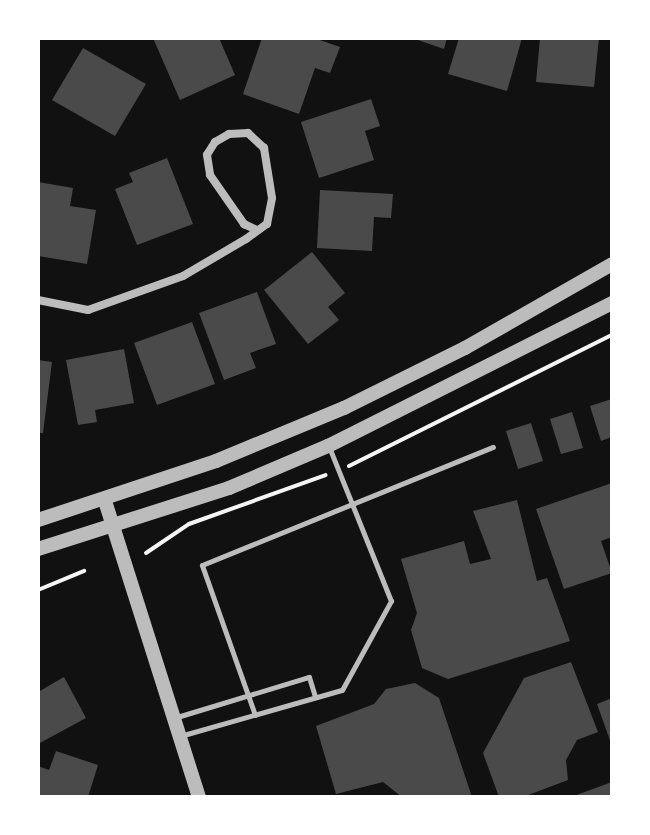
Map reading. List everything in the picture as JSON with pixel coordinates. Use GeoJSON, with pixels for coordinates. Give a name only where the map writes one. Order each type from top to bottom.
{"type":"FeatureCollection","features":[{"type":"Feature","properties":{"kind":"street"},"geometry":{"type":"LineString","coordinates":[[38,300],[88,310],[183,276],[267,224],[272,198],[269,160],[248,133],[229,134],[215,142],[207,155],[210,175],[244,224],[257,230]]}},
{"type":"Feature","properties":{"kind":"street"},"geometry":{"type":"LineString","coordinates":[[38,520],[105,501],[344,408],[465,348],[612,264]]}},
{"type":"Feature","properties":{"kind":"street"},"geometry":{"type":"LineString","coordinates":[[38,549],[113,528],[328,446],[612,303]]}},
{"type":"Feature","properties":{"kind":"street"},"geometry":{"type":"LineString","coordinates":[[105,501],[199,797]]}},
{"type":"Feature","properties":{"kind":"lane"},"geometry":{"type":"LineString","coordinates":[[179,736],[342,690],[391,601],[357,506],[328,446]]}},
{"type":"Feature","properties":{"kind":"lane"},"geometry":{"type":"LineString","coordinates":[[255,715],[202,565],[357,506],[493,447]]}},
{"type":"Feature","properties":{"kind":"lane"},"geometry":{"type":"LineString","coordinates":[[174,718],[309,677],[315,697]]}},
{"type":"Feature","properties":{"kind":"path"},"geometry":{"type":"LineString","coordinates":[[146,553],[189,524],[340,470],[612,335]]}},
{"type":"Feature","properties":{"kind":"path"},"geometry":{"type":"LineString","coordinates":[[38,590],[84,571]]}},
{"type":"Feature","properties":{"kind":"building"},"geometry":{"type":"Polygon","coordinates":[[[153,38],[219,38],[235,75],[180,100],[153,38]]]}},
{"type":"Feature","properties":{"kind":"building"},"geometry":{"type":"Polygon","coordinates":[[[262,38],[314,38],[340,47],[330,73],[315,68],[299,114],[243,94],[262,38]]]}},
{"type":"Feature","properties":{"kind":"building"},"geometry":{"type":"Polygon","coordinates":[[[412,38],[447,38],[444,49],[412,38]]]}},
{"type":"Feature","properties":{"kind":"building"},"geometry":{"type":"Polygon","coordinates":[[[459,38],[522,38],[507,91],[448,74],[459,38]]]}},
{"type":"Feature","properties":{"kind":"building"},"geometry":{"type":"Polygon","coordinates":[[[540,38],[599,38],[594,87],[536,82],[540,38]]]}},
{"type":"Feature","properties":{"kind":"building"},"geometry":{"type":"Polygon","coordinates":[[[83,48],[146,84],[115,136],[52,100],[83,48]]]}},
{"type":"Feature","properties":{"kind":"building"},"geometry":{"type":"Polygon","coordinates":[[[371,99],[380,126],[365,131],[374,160],[319,178],[301,122],[371,99]]]}},
{"type":"Feature","properties":{"kind":"building"},"geometry":{"type":"Polygon","coordinates":[[[167,158],[193,224],[137,245],[115,189],[133,182],[129,173],[167,158]]]}},
{"type":"Feature","properties":{"kind":"building"},"geometry":{"type":"Polygon","coordinates":[[[38,182],[73,188],[70,206],[96,210],[87,264],[38,256],[38,182]]]}},
{"type":"Feature","properties":{"kind":"building"},"geometry":{"type":"Polygon","coordinates":[[[320,190],[393,194],[391,218],[374,217],[372,251],[317,248],[320,190]]]}},
{"type":"Feature","properties":{"kind":"building"},"geometry":{"type":"Polygon","coordinates":[[[312,252],[345,293],[328,307],[339,320],[308,344],[264,290],[312,252]]]}},
{"type":"Feature","properties":{"kind":"building"},"geometry":{"type":"Polygon","coordinates":[[[257,292],[276,344],[250,353],[256,368],[224,380],[199,313],[257,292]]]}},
{"type":"Feature","properties":{"kind":"building"},"geometry":{"type":"Polygon","coordinates":[[[192,322],[215,384],[157,405],[134,343],[192,322]]]}},
{"type":"Feature","properties":{"kind":"building"},"geometry":{"type":"Polygon","coordinates":[[[124,349],[134,403],[95,410],[97,422],[78,425],[66,360],[124,349]]]}},
{"type":"Feature","properties":{"kind":"building"},"geometry":{"type":"Polygon","coordinates":[[[38,360],[52,362],[43,433],[38,433],[38,360]]]}},
{"type":"Feature","properties":{"kind":"building"},"geometry":{"type":"Polygon","coordinates":[[[612,399],[612,437],[601,441],[590,406],[612,399]]]}},
{"type":"Feature","properties":{"kind":"building"},"geometry":{"type":"Polygon","coordinates":[[[572,412],[583,448],[561,454],[550,419],[572,412]]]}},
{"type":"Feature","properties":{"kind":"building"},"geometry":{"type":"Polygon","coordinates":[[[531,423],[543,461],[518,469],[506,431],[531,423]]]}},
{"type":"Feature","properties":{"kind":"building"},"geometry":{"type":"Polygon","coordinates":[[[612,483],[612,537],[601,541],[612,573],[564,589],[536,509],[612,483]]]}},
{"type":"Feature","properties":{"kind":"building"},"geometry":{"type":"Polygon","coordinates":[[[517,500],[537,581],[547,578],[570,641],[448,679],[422,668],[411,630],[417,613],[401,559],[464,541],[470,564],[491,559],[473,511],[517,500]]]}},
{"type":"Feature","properties":{"kind":"building"},"geometry":{"type":"Polygon","coordinates":[[[571,662],[598,732],[577,740],[566,760],[568,780],[523,797],[499,797],[483,753],[524,678],[571,662]]]}},
{"type":"Feature","properties":{"kind":"building"},"geometry":{"type":"Polygon","coordinates":[[[64,677],[86,718],[38,744],[38,692],[64,677]]]}},
{"type":"Feature","properties":{"kind":"building"},"geometry":{"type":"Polygon","coordinates":[[[415,683],[439,698],[472,797],[402,797],[383,782],[336,794],[316,726],[374,704],[386,689],[415,683]]]}},
{"type":"Feature","properties":{"kind":"building"},"geometry":{"type":"Polygon","coordinates":[[[612,698],[612,746],[597,704],[612,698]]]}},
{"type":"Feature","properties":{"kind":"building"},"geometry":{"type":"Polygon","coordinates":[[[56,751],[98,765],[88,797],[38,795],[38,766],[49,770],[56,751]]]}},
{"type":"Feature","properties":{"kind":"building"},"geometry":{"type":"Polygon","coordinates":[[[612,782],[612,797],[571,797],[612,782]]]}}]}
